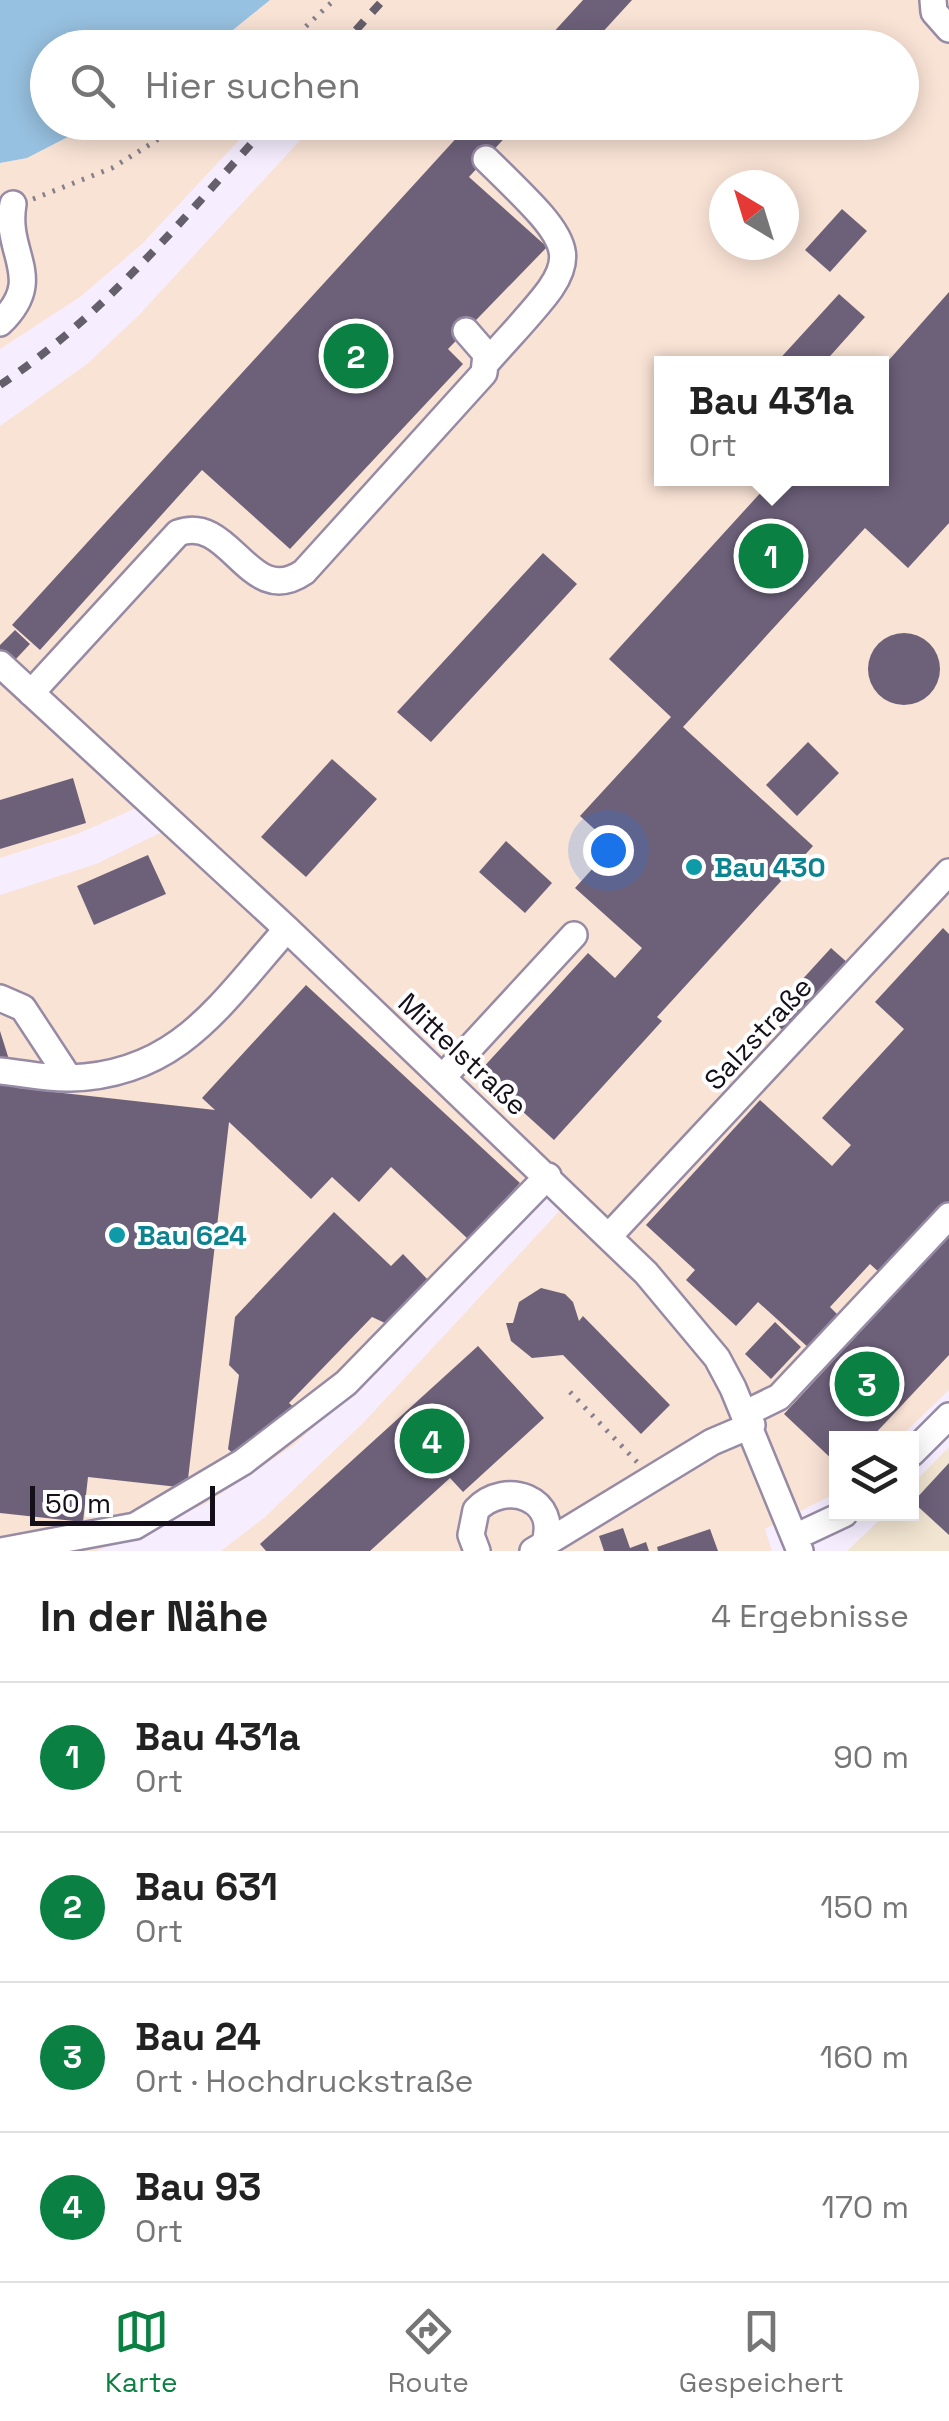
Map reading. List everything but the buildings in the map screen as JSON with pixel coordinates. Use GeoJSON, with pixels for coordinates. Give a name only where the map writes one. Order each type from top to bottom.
{"type":"FeatureCollection","features":[{"type":"Feature","properties":{"kind":"street"},"geometry":{"type":"LineString","coordinates":[[934,0],[934,12],[949,28]]}},
{"type":"Feature","properties":{"kind":"street"},"geometry":{"type":"LineString","coordinates":[[31,694],[103,597],[190,528],[210,532],[258,576],[271,582],[294,580],[484,373],[487,362],[554,287],[564,260],[563,246],[551,222],[486,159]]}},
{"type":"Feature","properties":{"kind":"street"},"geometry":{"type":"LineString","coordinates":[[0,323],[19,301],[26,282],[10,230],[13,204]]}},
{"type":"Feature","properties":{"kind":"street"},"geometry":{"type":"LineString","coordinates":[[466,331],[483,348],[487,362]]}},
{"type":"Feature","properties":{"kind":"street","name":"Mittelstraße"},"geometry":{"type":"LineString","coordinates":[[0,664],[610,1235],[716,1358],[749,1419],[797,1544]]}},
{"type":"Feature","properties":{"kind":"street","name":"Salzstraße"},"geometry":{"type":"LineString","coordinates":[[610,1235],[949,872]]}},
{"type":"Feature","properties":{"kind":"street"},"geometry":{"type":"LineString","coordinates":[[0,1071],[69,1078],[153,1061],[184,1043],[287,930]]}},
{"type":"Feature","properties":{"kind":"street"},"geometry":{"type":"LineString","coordinates":[[443,1077],[574,935]]}},
{"type":"Feature","properties":{"kind":"street"},"geometry":{"type":"LineString","coordinates":[[0,998],[23,1008],[69,1078]]}},
{"type":"Feature","properties":{"kind":"street"},"geometry":{"type":"LineString","coordinates":[[2,1551],[135,1526],[243,1462],[346,1383],[548,1176]]}},
{"type":"Feature","properties":{"kind":"street"},"geometry":{"type":"LineString","coordinates":[[538,1548],[779,1397],[949,1216]]}},
{"type":"Feature","properties":{"kind":"street"},"geometry":{"type":"LineString","coordinates":[[919,1446],[949,1416]]}},
{"type":"Feature","properties":{"kind":"street"},"geometry":{"type":"LineString","coordinates":[[477,1551],[471,1535],[476,1510],[499,1493],[515,1492],[538,1505],[546,1520],[538,1548]]}},
{"type":"Feature","properties":{"kind":"street"},"geometry":{"type":"LineString","coordinates":[[797,1544],[833,1521]]}},
{"type":"Feature","properties":{"kind":"path"},"geometry":{"type":"LineString","coordinates":[[302,30],[334,0]]}},
{"type":"Feature","properties":{"kind":"path"},"geometry":{"type":"LineString","coordinates":[[13,204],[83,182],[155,140]]}},
{"type":"Feature","properties":{"kind":"path"},"geometry":{"type":"LineString","coordinates":[[570,1392],[652,1478]]}},
{"type":"Feature","properties":{"kind":"shaded area"},"geometry":{"type":"Polygon","coordinates":[[[270,0],[949,0],[949,1390],[906,1431],[829,1431],[829,1497],[765,1529],[772,1551],[221,1551],[265,1517],[364,1422],[563,1207],[545,1190],[335,1408],[294,1445],[207,1503],[97,1551],[0,1551],[0,895],[96,864],[166,830],[141,806],[77,834],[0,858],[0,426],[87,364],[139,315],[300,140],[919,140],[919,30],[233,30],[270,0]]]}},
{"type":"Feature","properties":{"kind":"shaded area"},"geometry":{"type":"Polygon","coordinates":[[[62,140],[239,140],[142,244],[80,297],[0,349],[0,163],[27,158],[62,140]]]}},
{"type":"Feature","properties":{"kind":"shaded area"},"geometry":{"type":"Polygon","coordinates":[[[949,1447],[949,1551],[847,1551],[879,1521],[919,1521],[919,1478],[949,1447]]]}},
{"type":"Feature","properties":{"kind":"water"},"geometry":{"type":"Polygon","coordinates":[[[0,0],[270,0],[233,30],[30,30],[30,140],[62,140],[27,158],[0,163],[0,0]]]}},
{"type":"Feature","properties":{"kind":"railway"},"geometry":{"type":"LineString","coordinates":[[356,30],[383,0]]}},
{"type":"Feature","properties":{"kind":"railway"},"geometry":{"type":"LineString","coordinates":[[0,385],[109,296],[255,140]]}},
{"type":"Feature","properties":{"kind":"place","name":"Bau 631"},"geometry":{"type":"Point","coordinates":[356,356]}},
{"type":"Feature","properties":{"kind":"place","name":"Bau 431a"},"geometry":{"type":"Point","coordinates":[771,556]}},
{"type":"Feature","properties":{"kind":"place","name":"Bau 430"},"geometry":{"type":"Point","coordinates":[694,867]}},
{"type":"Feature","properties":{"kind":"place","name":"Bau 624"},"geometry":{"type":"Point","coordinates":[117,1235]}},
{"type":"Feature","properties":{"kind":"place","name":"Bau 24"},"geometry":{"type":"Point","coordinates":[867,1384]}},
{"type":"Feature","properties":{"kind":"place","name":"Bau 93"},"geometry":{"type":"Point","coordinates":[432,1441]}}]}
